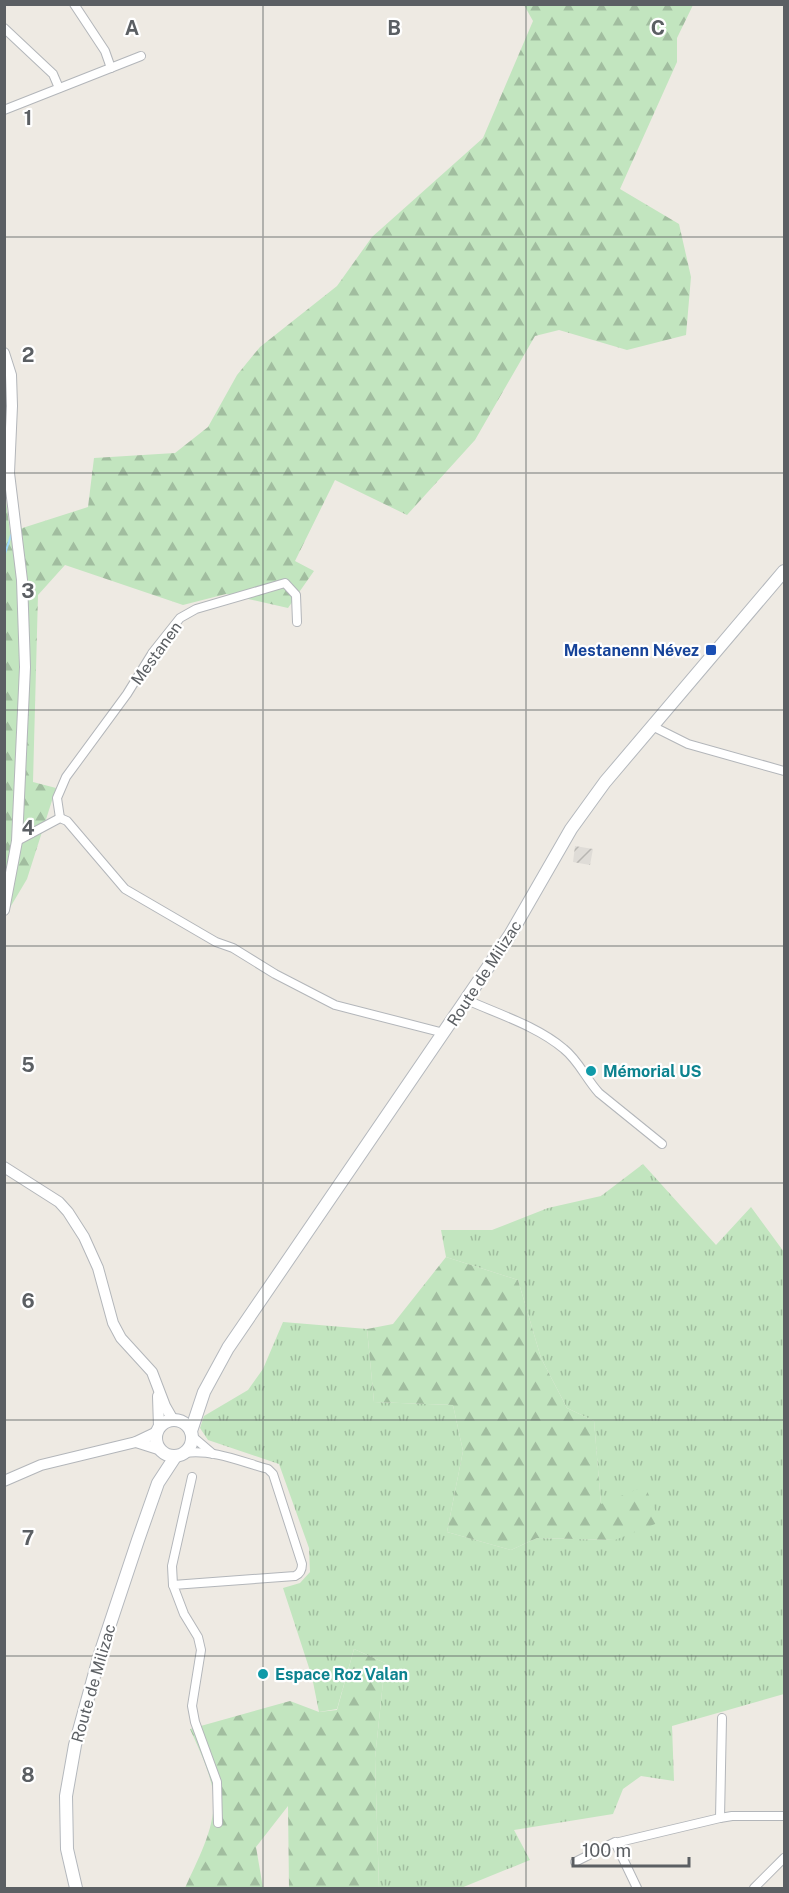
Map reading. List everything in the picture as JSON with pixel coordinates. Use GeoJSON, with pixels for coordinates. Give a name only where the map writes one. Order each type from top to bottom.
{"type":"FeatureCollection","features":[{"type":"Feature","properties":{"kind":"main road","name":"Route de Milizac"},"geometry":{"type":"LineString","coordinates":[[191,1434],[204,1392],[228,1348],[510,935],[571,829],[605,782],[784,571]]}},
{"type":"Feature","properties":{"kind":"main road","name":"Route de Milizac"},"geometry":{"type":"LineString","coordinates":[[175,1420],[188,1411],[204,1392]]}},
{"type":"Feature","properties":{"kind":"main road"},"geometry":{"type":"LineString","coordinates":[[175,1420],[184,1422],[191,1434],[191,1445],[180,1455],[160,1451],[155,1438],[158,1429],[175,1420]]}},
{"type":"Feature","properties":{"kind":"main road","name":"Route de Milizac"},"geometry":{"type":"LineString","coordinates":[[76,1888],[67,1850],[66,1796],[75,1745],[114,1611],[158,1483],[160,1451]]}},
{"type":"Feature","properties":{"kind":"main road","name":"Route de Milizac"},"geometry":{"type":"LineString","coordinates":[[158,1483],[180,1455]]}},
{"type":"Feature","properties":{"kind":"street"},"geometry":{"type":"LineString","coordinates":[[74,4],[105,51],[111,68]]}},
{"type":"Feature","properties":{"kind":"street"},"geometry":{"type":"LineString","coordinates":[[4,28],[53,75],[59,88]]}},
{"type":"Feature","properties":{"kind":"street"},"geometry":{"type":"LineString","coordinates":[[4,110],[141,56]]}},
{"type":"Feature","properties":{"kind":"street"},"geometry":{"type":"LineString","coordinates":[[4,353],[10,375],[12,406],[9,473],[22,580],[25,667],[17,841],[4,910]]}},
{"type":"Feature","properties":{"kind":"street","name":"Mestanen"},"geometry":{"type":"LineString","coordinates":[[60,818],[57,798],[66,777],[127,694],[153,652],[180,618],[196,609],[285,583],[296,595],[297,622]]}},
{"type":"Feature","properties":{"kind":"street"},"geometry":{"type":"LineString","coordinates":[[654,727],[688,744],[784,771]]}},
{"type":"Feature","properties":{"kind":"street"},"geometry":{"type":"LineString","coordinates":[[17,841],[60,818],[68,821],[125,890],[216,942],[233,948],[275,974],[335,1005],[444,1033]]}},
{"type":"Feature","properties":{"kind":"street"},"geometry":{"type":"LineString","coordinates":[[466,1000],[526,1027],[564,1048],[584,1070],[599,1093],[662,1144]]}},
{"type":"Feature","properties":{"kind":"street"},"geometry":{"type":"LineString","coordinates":[[4,1167],[59,1202],[68,1212],[84,1237],[98,1268],[113,1323],[121,1338],[153,1372],[165,1406],[175,1420]]}},
{"type":"Feature","properties":{"kind":"street"},"geometry":{"type":"LineString","coordinates":[[4,1481],[41,1465],[136,1442],[158,1429],[157,1384]]}},
{"type":"Feature","properties":{"kind":"street"},"geometry":{"type":"LineString","coordinates":[[191,1434],[213,1454]]}},
{"type":"Feature","properties":{"kind":"street"},"geometry":{"type":"LineString","coordinates":[[136,1442],[160,1451]]}},
{"type":"Feature","properties":{"kind":"street"},"geometry":{"type":"LineString","coordinates":[[173,1585],[294,1576],[298,1575],[302,1569],[273,1473],[268,1469],[213,1454],[196,1452],[180,1455]]}},
{"type":"Feature","properties":{"kind":"street"},"geometry":{"type":"LineString","coordinates":[[192,1477],[172,1566],[173,1585],[183,1614],[198,1637],[201,1650],[192,1706],[195,1722],[217,1782],[218,1823]]}},
{"type":"Feature","properties":{"kind":"street"},"geometry":{"type":"LineString","coordinates":[[720,1818],[722,1718]]}},
{"type":"Feature","properties":{"kind":"street"},"geometry":{"type":"LineString","coordinates":[[575,1862],[615,1843],[720,1818],[784,1816]]}},
{"type":"Feature","properties":{"kind":"street"},"geometry":{"type":"LineString","coordinates":[[615,1843],[637,1888]]}},
{"type":"Feature","properties":{"kind":"street"},"geometry":{"type":"LineString","coordinates":[[754,1888],[784,1858]]}},
{"type":"Feature","properties":{"kind":"shaded area"},"geometry":{"type":"Polygon","coordinates":[[[575,846],[593,849],[590,865],[573,862],[575,846]]]}},
{"type":"Feature","properties":{"kind":"green space"},"geometry":{"type":"Polygon","coordinates":[[[524,5],[693,5],[677,38],[677,62],[620,189],[679,224],[691,277],[686,335],[627,350],[559,330],[535,336],[475,440],[407,515],[335,480],[295,561],[314,571],[288,608],[226,594],[183,605],[65,565],[38,595],[33,782],[56,788],[27,879],[8,911],[4,852],[4,486],[10,532],[88,507],[94,458],[175,453],[208,427],[237,375],[260,347],[337,286],[372,237],[483,138],[533,21],[524,5]]]}},
{"type":"Feature","properties":{"kind":"green space"},"geometry":{"type":"Polygon","coordinates":[[[643,1164],[716,1245],[751,1207],[784,1252],[784,1694],[672,1726],[674,1781],[641,1776],[623,1789],[613,1814],[514,1830],[530,1860],[461,1888],[379,1888],[375,1758],[385,1663],[354,1649],[337,1709],[319,1712],[312,1677],[283,1588],[300,1583],[310,1572],[309,1548],[279,1464],[208,1440],[200,1428],[204,1416],[248,1390],[263,1369],[283,1322],[367,1329],[374,1402],[453,1405],[463,1451],[447,1532],[511,1550],[537,1538],[615,1540],[601,1505],[594,1421],[567,1408],[541,1358],[518,1280],[446,1257],[441,1230],[492,1230],[548,1208],[601,1196],[643,1164]]]}},
{"type":"Feature","properties":{"kind":"green space"},"geometry":{"type":"Polygon","coordinates":[[[446,1257],[518,1280],[541,1358],[567,1408],[594,1421],[601,1504],[645,1486],[660,1522],[615,1540],[537,1538],[511,1550],[447,1532],[463,1451],[453,1405],[374,1402],[367,1329],[393,1324],[446,1257]]]}},
{"type":"Feature","properties":{"kind":"green space"},"geometry":{"type":"Polygon","coordinates":[[[354,1649],[385,1663],[375,1758],[379,1888],[289,1888],[288,1806],[256,1847],[263,1888],[185,1888],[208,1834],[214,1800],[208,1773],[190,1729],[290,1701],[319,1712],[337,1710],[354,1649]]]}},
{"type":"Feature","properties":{"kind":"waterway"},"geometry":{"type":"LineString","coordinates":[[4,557],[11,535]]}},
{"type":"Feature","properties":{"kind":"place","name":"Mestanenn Névez"},"geometry":{"type":"Point","coordinates":[711,650]}},
{"type":"Feature","properties":{"kind":"place","name":"Mémorial US"},"geometry":{"type":"Point","coordinates":[591,1071]}},
{"type":"Feature","properties":{"kind":"place","name":"Espace Roz Valan"},"geometry":{"type":"Point","coordinates":[263,1674]}}]}
